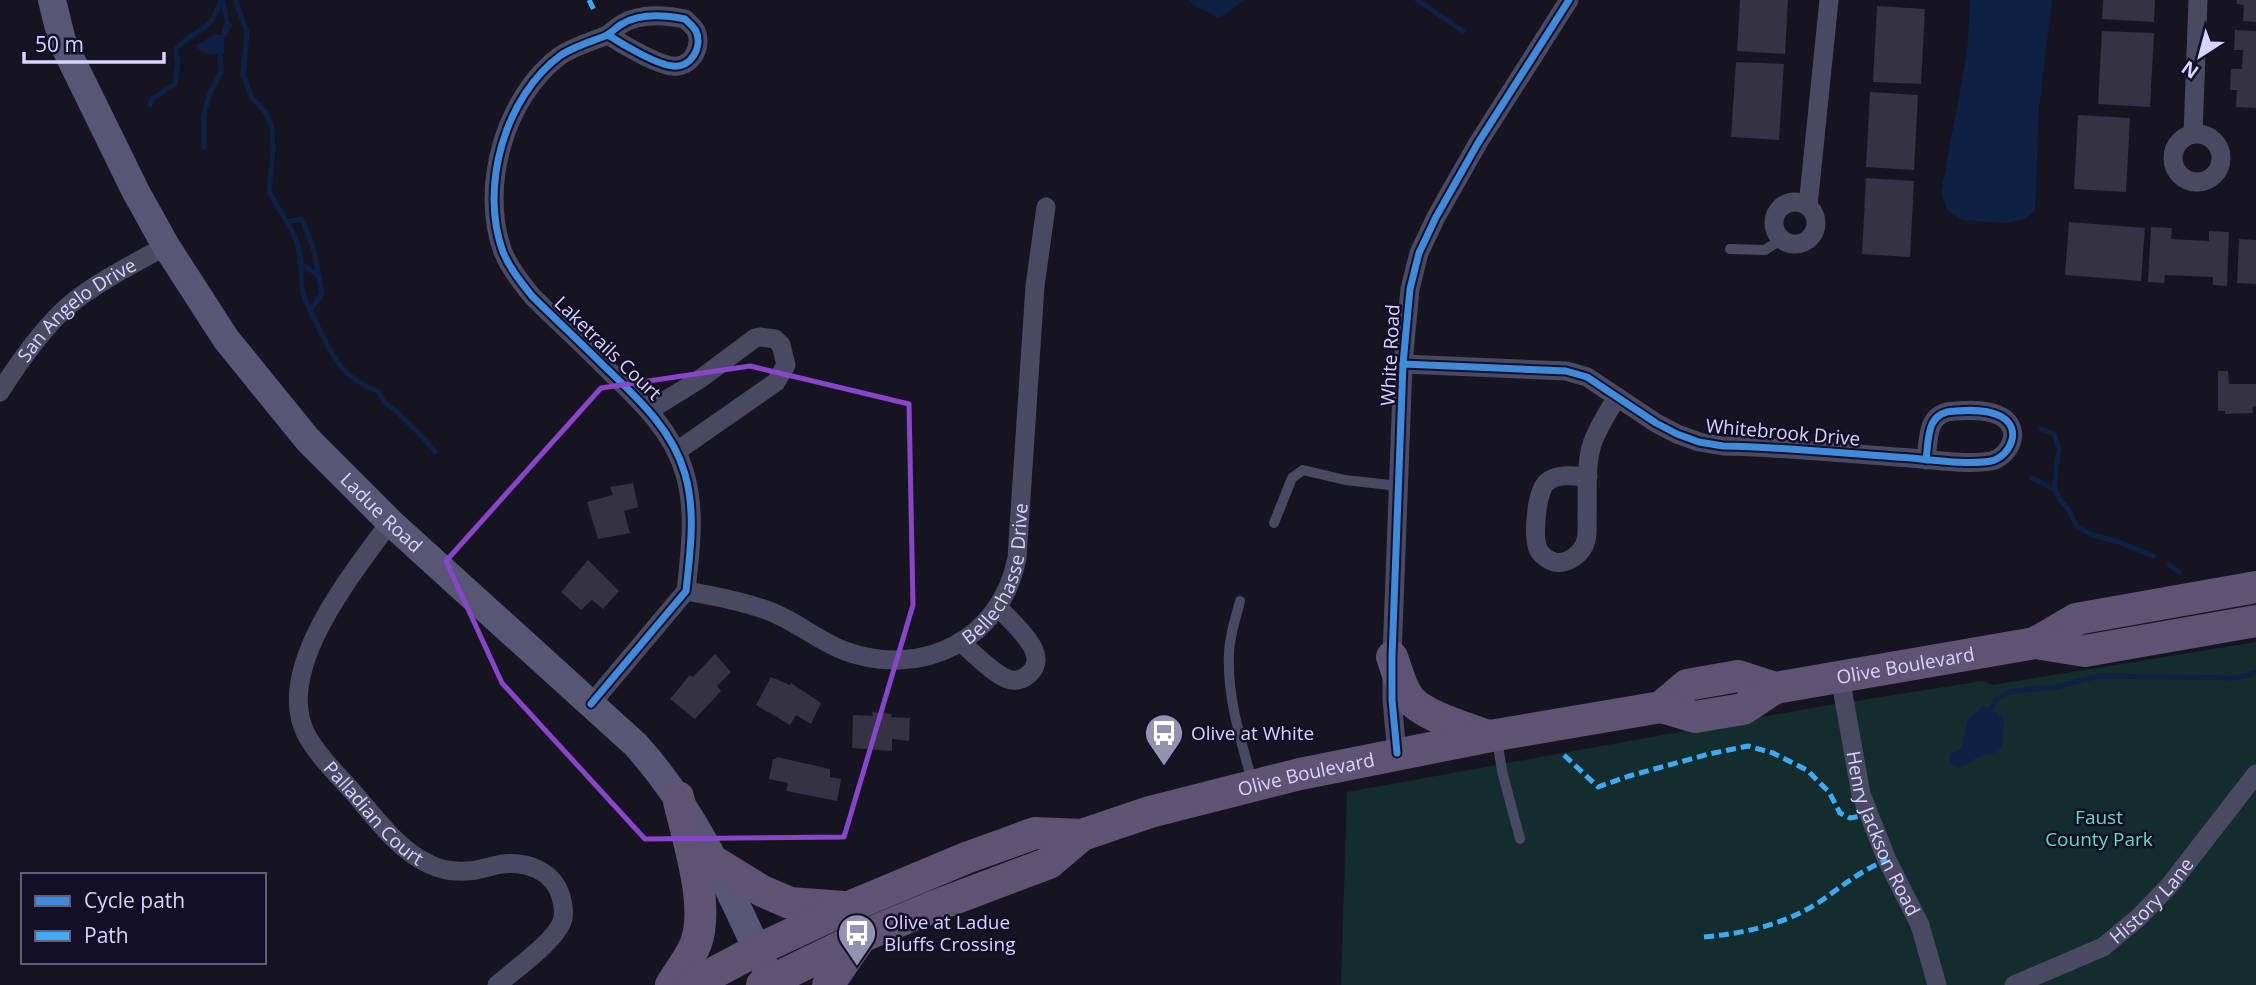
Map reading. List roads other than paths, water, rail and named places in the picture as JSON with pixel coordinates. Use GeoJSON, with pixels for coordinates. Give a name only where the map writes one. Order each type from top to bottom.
{"type":"FeatureCollection","features":[{"type":"Feature","properties":{"kind":"main road","name":"Ladue Road"},"geometry":{"type":"LineString","coordinates":[[52,0],[62,40],[136,192],[166,246],[226,339],[308,440],[390,522],[636,745],[678,797],[715,862],[757,950],[770,984]]}},
{"type":"Feature","properties":{"kind":"main road","name":"Olive Boulevard"},"geometry":{"type":"LineString","coordinates":[[2035,643],[2076,619],[2256,587]]}},
{"type":"Feature","properties":{"kind":"main road","name":"Olive Boulevard"},"geometry":{"type":"LineString","coordinates":[[691,985],[757,950],[849,907],[1035,833],[1082,835],[1150,812],[1254,785],[1397,753],[1493,736],[1661,707],[1696,717],[1743,709],[1775,688],[2035,643],[2085,651],[2256,621]]}},
{"type":"Feature","properties":{"kind":"main road"},"geometry":{"type":"LineString","coordinates":[[1392,657],[1399,680],[1412,701],[1437,717],[1493,736]]}},
{"type":"Feature","properties":{"kind":"main road"},"geometry":{"type":"LineString","coordinates":[[671,985],[696,943],[700,922],[700,895],[678,797]]}},
{"type":"Feature","properties":{"kind":"main road","name":"Olive Boulevard"},"geometry":{"type":"LineString","coordinates":[[770,984],[861,937],[1049,863],[1082,835]]}},
{"type":"Feature","properties":{"kind":"main road"},"geometry":{"type":"LineString","coordinates":[[715,862],[762,891],[790,903],[849,907]]}},
{"type":"Feature","properties":{"kind":"main road"},"geometry":{"type":"LineString","coordinates":[[828,985],[861,937]]}},
{"type":"Feature","properties":{"kind":"street","name":"White Road"},"geometry":{"type":"LineString","coordinates":[[1397,753],[1392,700],[1392,657],[1403,364],[1410,289],[1419,253],[1436,217],[1497,112],[1569,0]]}},
{"type":"Feature","properties":{"kind":"street"},"geometry":{"type":"LineString","coordinates":[[1808,206],[1829,0]]}},
{"type":"Feature","properties":{"kind":"street"},"geometry":{"type":"LineString","coordinates":[[2193,134],[2198,0]]}},
{"type":"Feature","properties":{"kind":"street","name":"Laketrails Court"},"geometry":{"type":"LineString","coordinates":[[608,35],[584,42],[562,55],[544,70],[527,91],[502,139],[497,170],[497,230],[515,275],[532,296],[650,410],[677,451],[686,476],[691,507],[690,568],[685,591]]}},
{"type":"Feature","properties":{"kind":"street"},"geometry":{"type":"LineString","coordinates":[[1795,202],[1808,206],[1816,217],[1817,225],[1811,238],[1798,244],[1782,239],[1775,230],[1774,223],[1778,210],[1795,202]]}},
{"type":"Feature","properties":{"kind":"street","name":"Bellechasse Drive"},"geometry":{"type":"LineString","coordinates":[[685,591],[768,610],[795,622],[842,650],[866,658],[892,662],[922,658],[950,648],[974,631],[999,607],[1012,581],[1017,558],[1035,286],[1046,207]]}},
{"type":"Feature","properties":{"kind":"street","name":"San Angelo Drive"},"geometry":{"type":"LineString","coordinates":[[0,392],[38,338],[69,306],[119,272],[166,246]]}},
{"type":"Feature","properties":{"kind":"street","name":"Laketrails Court"},"geometry":{"type":"LineString","coordinates":[[650,410],[700,379],[755,338],[775,339],[780,345],[786,365],[776,382],[677,451]]}},
{"type":"Feature","properties":{"kind":"street","name":"Whitebrook Drive"},"geometry":{"type":"LineString","coordinates":[[1403,364],[1566,371],[1587,377],[1656,423],[1699,442],[1926,460]]}},
{"type":"Feature","properties":{"kind":"street"},"geometry":{"type":"LineString","coordinates":[[1588,477],[1592,446],[1617,397]]}},
{"type":"Feature","properties":{"kind":"street","name":"Palladian Court"},"geometry":{"type":"LineString","coordinates":[[390,522],[319,625],[303,668],[300,714],[306,733],[322,758],[412,854],[446,870],[467,871],[502,864],[520,864],[550,876],[559,888],[563,902],[563,919],[553,936],[497,985]]}},
{"type":"Feature","properties":{"kind":"street"},"geometry":{"type":"LineString","coordinates":[[591,704],[685,591]]}},
{"type":"Feature","properties":{"kind":"street"},"geometry":{"type":"LineString","coordinates":[[960,642],[1008,679],[1024,678],[1030,674],[1037,661],[1034,646],[999,607]]}},
{"type":"Feature","properties":{"kind":"street","name":"Henry Jackson Road"},"geometry":{"type":"LineString","coordinates":[[1840,677],[1861,794],[1886,860],[1920,925],[1937,985]]}},
{"type":"Feature","properties":{"kind":"street","name":"History Lane"},"geometry":{"type":"LineString","coordinates":[[2014,985],[2102,947],[2138,918],[2169,886],[2256,774]]}},
{"type":"Feature","properties":{"kind":"lane"},"geometry":{"type":"LineString","coordinates":[[1730,249],[1765,250],[1782,239]]}},
{"type":"Feature","properties":{"kind":"lane"},"geometry":{"type":"LineString","coordinates":[[1274,523],[1292,478],[1303,470],[1345,481],[1400,486]]}},
{"type":"Feature","properties":{"kind":"lane"},"geometry":{"type":"LineString","coordinates":[[1240,601],[1228,652],[1230,691],[1254,785]]}},
{"type":"Feature","properties":{"kind":"lane"},"geometry":{"type":"LineString","coordinates":[[1493,736],[1520,839]]}},
{"type":"Feature","properties":{"kind":"water"},"geometry":{"type":"Polygon","coordinates":[[[1189,0],[1245,0],[1219,18],[1193,5],[1189,0]]]}},
{"type":"Feature","properties":{"kind":"water"},"geometry":{"type":"Polygon","coordinates":[[[1970,0],[2052,0],[2039,109],[2035,211],[2025,219],[2005,223],[1963,220],[1948,211],[1941,193],[1967,53],[1970,0]]]}},
{"type":"Feature","properties":{"kind":"water"},"geometry":{"type":"Polygon","coordinates":[[[226,17],[233,26],[224,38],[224,53],[208,54],[195,46],[214,35],[221,35],[226,17]]]}},
{"type":"Feature","properties":{"kind":"water"},"geometry":{"type":"Polygon","coordinates":[[[1983,706],[2004,720],[2002,748],[1958,768],[1950,762],[1950,754],[1961,749],[1968,720],[1983,706]]]}},
{"type":"Feature","properties":{"kind":"waterway"},"geometry":{"type":"LineString","coordinates":[[150,105],[152,99],[175,84],[178,63],[176,49],[207,25],[221,0]]}},
{"type":"Feature","properties":{"kind":"waterway"},"geometry":{"type":"LineString","coordinates":[[222,0],[226,17]]}},
{"type":"Feature","properties":{"kind":"waterway"},"geometry":{"type":"LineString","coordinates":[[235,0],[247,32],[243,75],[252,98],[266,113],[272,127],[269,192],[287,222],[301,219],[303,221],[314,251],[322,294],[310,310],[335,359],[343,369],[364,385],[378,391],[386,403],[435,452]]}},
{"type":"Feature","properties":{"kind":"waterway"},"geometry":{"type":"LineString","coordinates":[[1417,0],[1463,31]]}},
{"type":"Feature","properties":{"kind":"waterway"},"geometry":{"type":"LineString","coordinates":[[204,147],[204,115],[209,95],[221,72],[220,54]]}},
{"type":"Feature","properties":{"kind":"waterway"},"geometry":{"type":"LineString","coordinates":[[287,222],[299,250],[303,290],[310,310]]}},
{"type":"Feature","properties":{"kind":"waterway"},"geometry":{"type":"LineString","coordinates":[[300,263],[318,275]]}},
{"type":"Feature","properties":{"kind":"waterway"},"geometry":{"type":"LineString","coordinates":[[2041,429],[2054,434],[2059,448],[2054,487],[2077,527],[2153,556]]}},
{"type":"Feature","properties":{"kind":"waterway"},"geometry":{"type":"LineString","coordinates":[[2032,478],[2054,489]]}},
{"type":"Feature","properties":{"kind":"waterway"},"geometry":{"type":"LineString","coordinates":[[2169,565],[2179,572]]}},
{"type":"Feature","properties":{"kind":"waterway"},"geometry":{"type":"LineString","coordinates":[[1990,710],[1996,700],[2008,692],[2056,687],[2098,676],[2235,678],[2256,673]]}},
{"type":"Feature","properties":{"kind":"place","name":"Olive at White"},"geometry":{"type":"Point","coordinates":[1164,767]}},
{"type":"Feature","properties":{"kind":"place","name":"Olive at Ladue Bluffs Crossing"},"geometry":{"type":"Point","coordinates":[857,967]}},
{"type":"Feature","properties":{"kind":"park label","name":"Faust County Park"},"geometry":{"type":"Point","coordinates":[2099,828]}}]}
